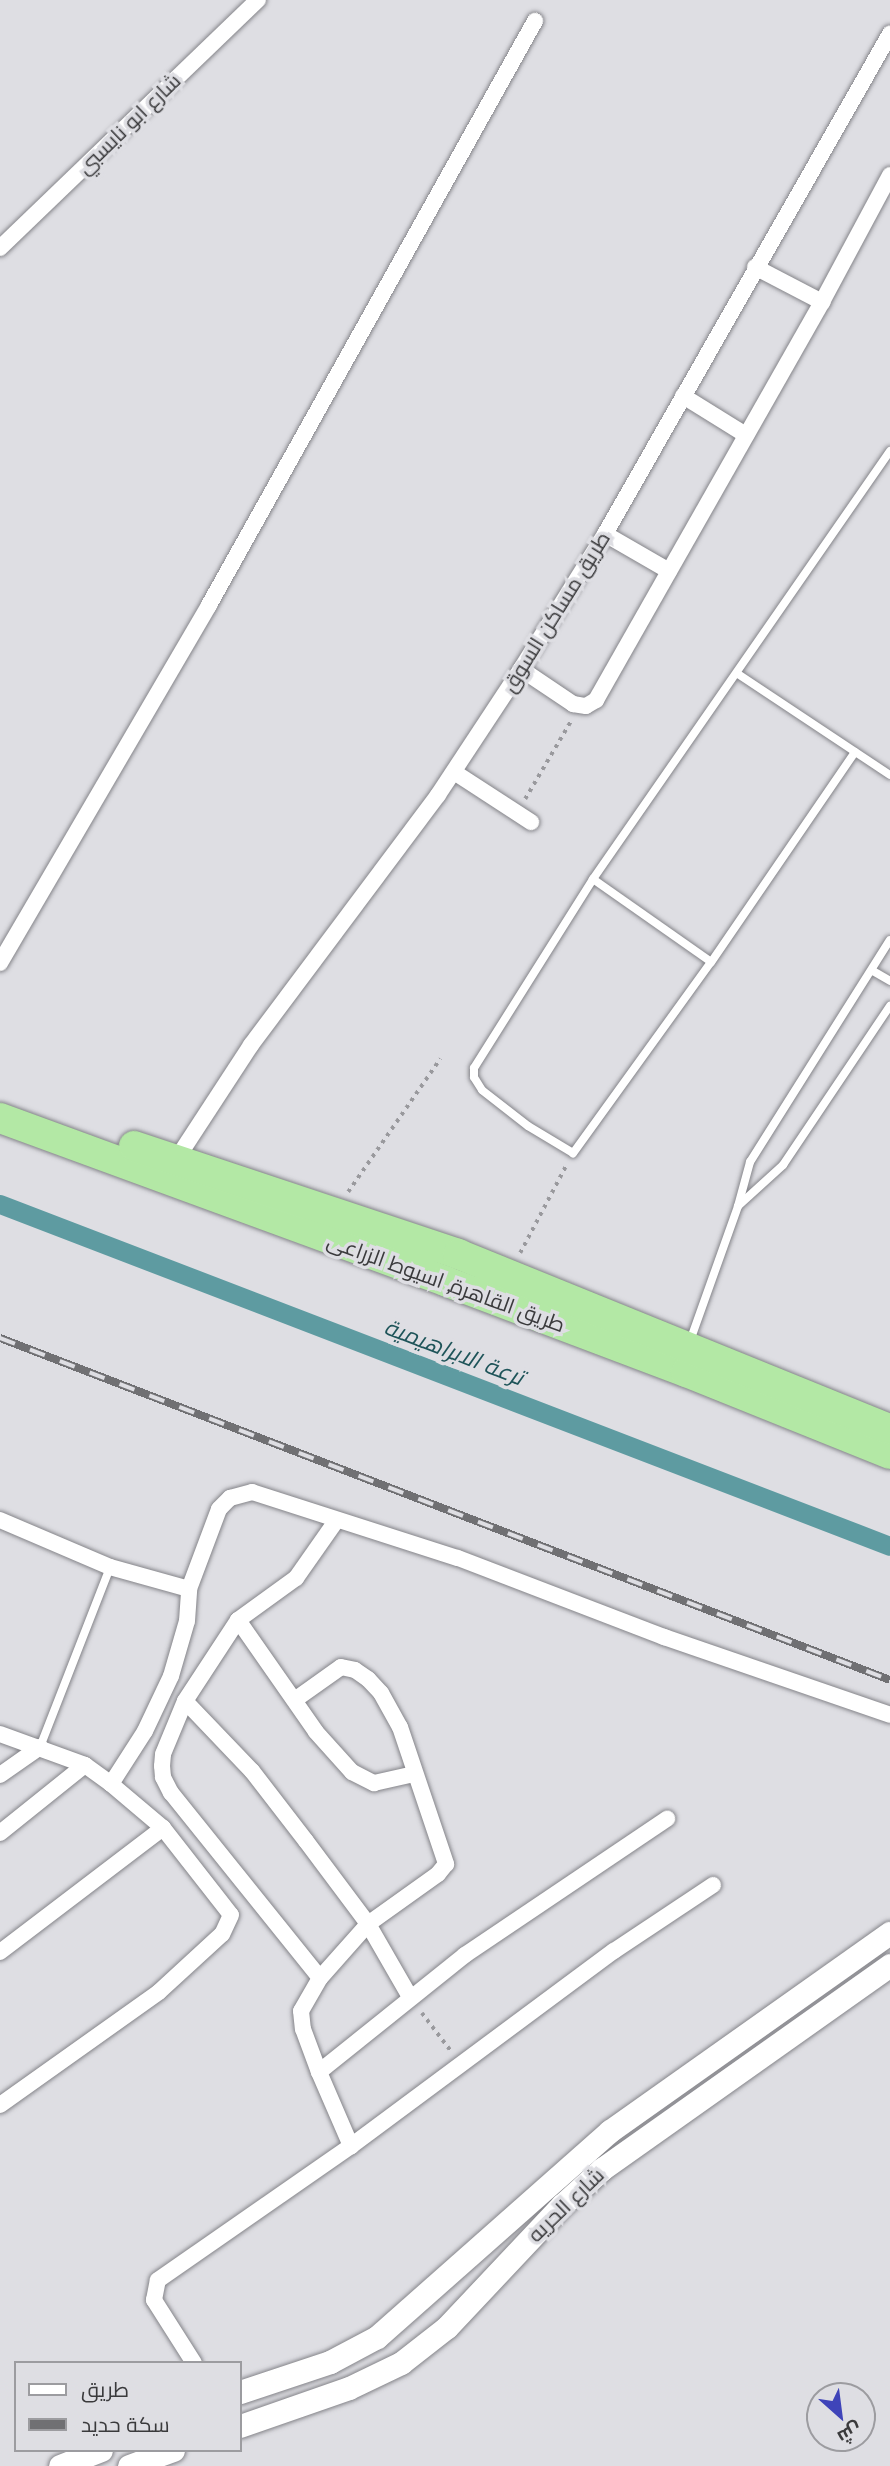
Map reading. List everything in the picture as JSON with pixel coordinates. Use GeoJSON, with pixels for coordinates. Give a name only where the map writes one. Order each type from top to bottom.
{"type":"FeatureCollection","features":[{"type":"Feature","properties":{"kind":"highway","name":"طريق القاهرة, اسيوط الزراعى"},"geometry":{"type":"LineString","coordinates":[[0,1100],[335,1211],[508,1275],[890,1429]]}},
{"type":"Feature","properties":{"kind":"highway","name":"طريق القاهرة, اسيوط الزراعى"},"geometry":{"type":"LineString","coordinates":[[0,1118],[445,1281],[890,1454]]}},
{"type":"Feature","properties":{"kind":"main road","name":"شارع الحريه"},"geometry":{"type":"LineString","coordinates":[[242,2391],[330,2361],[365,2344],[398,2321],[610,2131],[890,1933]]}},
{"type":"Feature","properties":{"kind":"main road","name":"شارع الحريه"},"geometry":{"type":"LineString","coordinates":[[242,2425],[349,2388],[401,2363],[447,2328],[562,2205],[613,2161],[890,1965]]}},
{"type":"Feature","properties":{"kind":"main road"},"geometry":{"type":"LineString","coordinates":[[474,2252],[498,2273]]}},
{"type":"Feature","properties":{"kind":"main road"},"geometry":{"type":"LineString","coordinates":[[60,2466],[96,2452]]}},
{"type":"Feature","properties":{"kind":"main road"},"geometry":{"type":"LineString","coordinates":[[129,2466],[168,2452]]}},
{"type":"Feature","properties":{"kind":"street","name":"شارع ابو نايسبي"},"geometry":{"type":"LineString","coordinates":[[0,248],[258,0]]}},
{"type":"Feature","properties":{"kind":"street"},"geometry":{"type":"LineString","coordinates":[[0,963],[209,605],[535,21]]}},
{"type":"Feature","properties":{"kind":"street","name":"طريق مساكن السوق"},"geometry":{"type":"LineString","coordinates":[[176,1160],[251,1045],[454,772],[521,669],[605,534],[755,267],[889,37]]}},
{"type":"Feature","properties":{"kind":"street"},"geometry":{"type":"LineString","coordinates":[[521,669],[579,706],[596,700],[822,302],[890,175]]}},
{"type":"Feature","properties":{"kind":"street"},"geometry":{"type":"LineString","coordinates":[[755,267],[822,302]]}},
{"type":"Feature","properties":{"kind":"street"},"geometry":{"type":"LineString","coordinates":[[683,396],[746,435]]}},
{"type":"Feature","properties":{"kind":"street"},"geometry":{"type":"LineString","coordinates":[[605,534],[669,571]]}},
{"type":"Feature","properties":{"kind":"street"},"geometry":{"type":"LineString","coordinates":[[454,772],[531,822]]}},
{"type":"Feature","properties":{"kind":"street"},"geometry":{"type":"LineString","coordinates":[[111,1784],[145,1731],[171,1676],[187,1621],[189,1589],[212,1521],[230,1498],[242,1493],[263,1495],[335,1521],[458,1558],[664,1637],[890,1715]]}},
{"type":"Feature","properties":{"kind":"street"},"geometry":{"type":"LineString","coordinates":[[0,1520],[110,1567],[189,1589]]}},
{"type":"Feature","properties":{"kind":"street"},"geometry":{"type":"LineString","coordinates":[[320,1978],[171,1793],[163,1777],[163,1754],[186,1701],[238,1620],[296,1578],[335,1521]]}},
{"type":"Feature","properties":{"kind":"street"},"geometry":{"type":"LineString","coordinates":[[238,1620],[317,1732],[352,1772],[374,1783],[414,1774]]}},
{"type":"Feature","properties":{"kind":"street"},"geometry":{"type":"LineString","coordinates":[[296,1699],[341,1667],[355,1670],[368,1679],[392,1710],[406,1741],[414,1774],[446,1864],[439,1874],[368,1924],[320,1978],[301,2011],[303,2029],[351,2146]]}},
{"type":"Feature","properties":{"kind":"street"},"geometry":{"type":"LineString","coordinates":[[186,1701],[252,1771],[368,1924],[410,1997]]}},
{"type":"Feature","properties":{"kind":"street"},"geometry":{"type":"LineString","coordinates":[[0,1734],[85,1765],[111,1784],[163,1828],[222,1900],[231,1915],[222,1934],[159,1992],[0,2105]]}},
{"type":"Feature","properties":{"kind":"street"},"geometry":{"type":"LineString","coordinates":[[0,1776],[40,1747]]}},
{"type":"Feature","properties":{"kind":"street"},"geometry":{"type":"LineString","coordinates":[[0,1833],[85,1765]]}},
{"type":"Feature","properties":{"kind":"street"},"geometry":{"type":"LineString","coordinates":[[319,2072],[410,1997],[499,1931],[667,1819]]}},
{"type":"Feature","properties":{"kind":"street"},"geometry":{"type":"LineString","coordinates":[[0,1952],[163,1828]]}},
{"type":"Feature","properties":{"kind":"street"},"geometry":{"type":"LineString","coordinates":[[193,2361],[154,2300],[158,2280],[351,2146],[614,1951],[713,1885]]}},
{"type":"Feature","properties":{"kind":"lane"},"geometry":{"type":"LineString","coordinates":[[855,752],[712,962],[573,1153],[528,1126],[482,1090],[474,1072],[593,879],[738,674],[890,451]]}},
{"type":"Feature","properties":{"kind":"lane"},"geometry":{"type":"LineString","coordinates":[[738,674],[890,775]]}},
{"type":"Feature","properties":{"kind":"lane"},"geometry":{"type":"LineString","coordinates":[[593,879],[712,962]]}},
{"type":"Feature","properties":{"kind":"lane"},"geometry":{"type":"LineString","coordinates":[[688,1347],[738,1206],[743,1181],[763,1138],[873,971],[890,940]]}},
{"type":"Feature","properties":{"kind":"lane"},"geometry":{"type":"LineString","coordinates":[[873,971],[890,981]]}},
{"type":"Feature","properties":{"kind":"lane"},"geometry":{"type":"LineString","coordinates":[[738,1206],[783,1165],[890,1006]]}},
{"type":"Feature","properties":{"kind":"lane"},"geometry":{"type":"LineString","coordinates":[[40,1747],[110,1567]]}},
{"type":"Feature","properties":{"kind":"path"},"geometry":{"type":"LineString","coordinates":[[517,813],[579,706]]}},
{"type":"Feature","properties":{"kind":"path"},"geometry":{"type":"LineString","coordinates":[[335,1211],[440,1059]]}},
{"type":"Feature","properties":{"kind":"path"},"geometry":{"type":"LineString","coordinates":[[508,1275],[573,1153]]}},
{"type":"Feature","properties":{"kind":"path"},"geometry":{"type":"LineString","coordinates":[[410,1997],[461,2064]]}},
{"type":"Feature","properties":{"kind":"waterway","name":"ترعة الابراهيمية"},"geometry":{"type":"LineString","coordinates":[[0,1204],[890,1546]]}},
{"type":"Feature","properties":{"kind":"railway"},"geometry":{"type":"LineString","coordinates":[[0,1338],[890,1680]]}}]}
